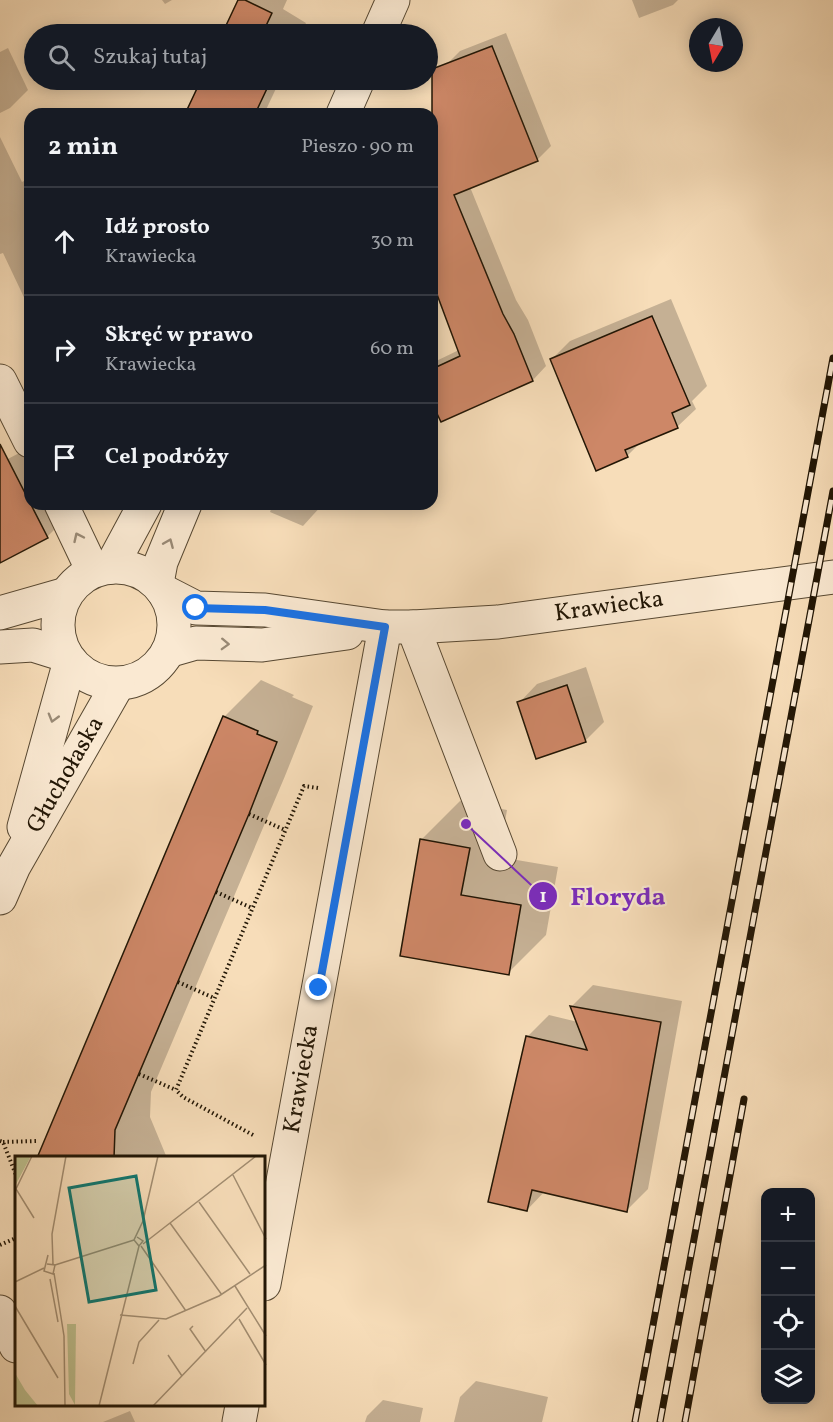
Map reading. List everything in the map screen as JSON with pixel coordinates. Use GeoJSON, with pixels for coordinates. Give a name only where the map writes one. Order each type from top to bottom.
{"type":"FeatureCollection","features":[{"type":"Feature","properties":{"kind":"street"},"geometry":{"type":"LineString","coordinates":[[382,24],[393,0]]}},
{"type":"Feature","properties":{"kind":"street"},"geometry":{"type":"LineString","coordinates":[[346,108],[354,90]]}},
{"type":"Feature","properties":{"kind":"street"},"geometry":{"type":"LineString","coordinates":[[0,381],[24,429]]}},
{"type":"Feature","properties":{"kind":"street"},"geometry":{"type":"LineString","coordinates":[[65,510],[102,569]]}},
{"type":"Feature","properties":{"kind":"street"},"geometry":{"type":"LineString","coordinates":[[102,569],[141,510]]}},
{"type":"Feature","properties":{"kind":"street"},"geometry":{"type":"LineString","coordinates":[[160,587],[161,562],[183,510]]}},
{"type":"Feature","properties":{"kind":"street"},"geometry":{"type":"LineString","coordinates":[[128,568],[143,573],[160,587],[172,610],[174,631],[168,651],[156,668],[138,679],[118,684],[100,681],[83,674],[68,658],[59,640],[57,625],[59,609],[66,594],[78,581],[102,569],[128,568]]}},
{"type":"Feature","properties":{"kind":"street","name":"Krawiecka"},"geometry":{"type":"LineString","coordinates":[[168,651],[196,643],[262,645],[399,627],[498,622],[833,577]]}},
{"type":"Feature","properties":{"kind":"street","name":"Krawiecka"},"geometry":{"type":"LineString","coordinates":[[160,587],[196,608],[265,610],[399,627]]}},
{"type":"Feature","properties":{"kind":"street"},"geometry":{"type":"LineString","coordinates":[[0,613],[66,594]]}},
{"type":"Feature","properties":{"kind":"street"},"geometry":{"type":"LineString","coordinates":[[399,627],[500,854]]}},
{"type":"Feature","properties":{"kind":"street","name":"Krawiecka"},"geometry":{"type":"LineString","coordinates":[[266,1273],[354,795],[399,627]]}},
{"type":"Feature","properties":{"kind":"street"},"geometry":{"type":"LineString","coordinates":[[0,647],[33,645],[68,658]]}},
{"type":"Feature","properties":{"kind":"street","name":"Głuchołaska"},"geometry":{"type":"LineString","coordinates":[[14,866],[68,658]]}},
{"type":"Feature","properties":{"kind":"street","name":"Głuchołaska"},"geometry":{"type":"LineString","coordinates":[[0,898],[14,866],[118,684]]}},
{"type":"Feature","properties":{"kind":"street"},"geometry":{"type":"LineString","coordinates":[[0,1312],[15,1344]]}},
{"type":"Feature","properties":{"kind":"street"},"geometry":{"type":"LineString","coordinates":[[239,1422],[242,1407]]}},
{"type":"Feature","properties":{"kind":"path"},"geometry":{"type":"LineString","coordinates":[[176,1090],[304,786],[354,795]]}},
{"type":"Feature","properties":{"kind":"path"},"geometry":{"type":"LineString","coordinates":[[249,814],[285,830]]}},
{"type":"Feature","properties":{"kind":"path"},"geometry":{"type":"LineString","coordinates":[[216,892],[252,908]]}},
{"type":"Feature","properties":{"kind":"path"},"geometry":{"type":"LineString","coordinates":[[178,982],[214,998]]}},
{"type":"Feature","properties":{"kind":"path"},"geometry":{"type":"LineString","coordinates":[[139,1074],[176,1090],[183,1097],[254,1136],[290,1143]]}},
{"type":"Feature","properties":{"kind":"path"},"geometry":{"type":"LineString","coordinates":[[15,1173],[2,1142],[37,1141]]}},
{"type":"Feature","properties":{"kind":"path"},"geometry":{"type":"LineString","coordinates":[[0,1245],[15,1238]]}},
{"type":"Feature","properties":{"kind":"building"},"geometry":{"type":"Polygon","coordinates":[[[238,0],[245,0],[272,13],[267,24],[227,24],[238,0]]]}},
{"type":"Feature","properties":{"kind":"building"},"geometry":{"type":"Polygon","coordinates":[[[492,46],[538,161],[454,195],[533,381],[441,422],[438,416],[438,366],[460,356],[438,297],[438,108],[432,108],[432,90],[438,90],[438,67],[492,46]]]}},
{"type":"Feature","properties":{"kind":"building"},"geometry":{"type":"Polygon","coordinates":[[[196,90],[266,90],[258,108],[188,108],[196,90]]]}},
{"type":"Feature","properties":{"kind":"building"},"geometry":{"type":"Polygon","coordinates":[[[652,316],[690,405],[672,413],[678,428],[625,450],[628,457],[596,471],[550,359],[652,316]]]}},
{"type":"Feature","properties":{"kind":"building"},"geometry":{"type":"Polygon","coordinates":[[[0,444],[24,491],[24,510],[34,510],[48,538],[0,563],[0,444]]]}},
{"type":"Feature","properties":{"kind":"building"},"geometry":{"type":"Polygon","coordinates":[[[567,685],[586,742],[536,759],[517,702],[567,685]]]}},
{"type":"Feature","properties":{"kind":"building"},"geometry":{"type":"Polygon","coordinates":[[[223,716],[258,731],[257,734],[277,742],[249,814],[115,1130],[114,1156],[38,1156],[223,716]]]}},
{"type":"Feature","properties":{"kind":"building"},"geometry":{"type":"Polygon","coordinates":[[[420,839],[470,848],[461,895],[521,905],[509,975],[400,956],[420,839]]]}},
{"type":"Feature","properties":{"kind":"building"},"geometry":{"type":"Polygon","coordinates":[[[570,1006],[661,1022],[627,1212],[532,1190],[527,1211],[488,1202],[526,1036],[587,1050],[570,1006]]]}},
{"type":"Feature","properties":{"kind":"railway"},"geometry":{"type":"LineString","coordinates":[[635,1422],[833,358]]}},
{"type":"Feature","properties":{"kind":"railway"},"geometry":{"type":"LineString","coordinates":[[660,1422],[833,491]]}},
{"type":"Feature","properties":{"kind":"railway"},"geometry":{"type":"LineString","coordinates":[[685,1422],[744,1099]]}},
{"type":"Feature","properties":{"kind":"place","name":"Floryda"},"geometry":{"type":"Point","coordinates":[466,824]}},
{"type":"Feature","properties":{"kind":"route"},"geometry":{"type":"LineString","coordinates":[[196,608],[265,610],[385,627],[319,988]]}}]}
